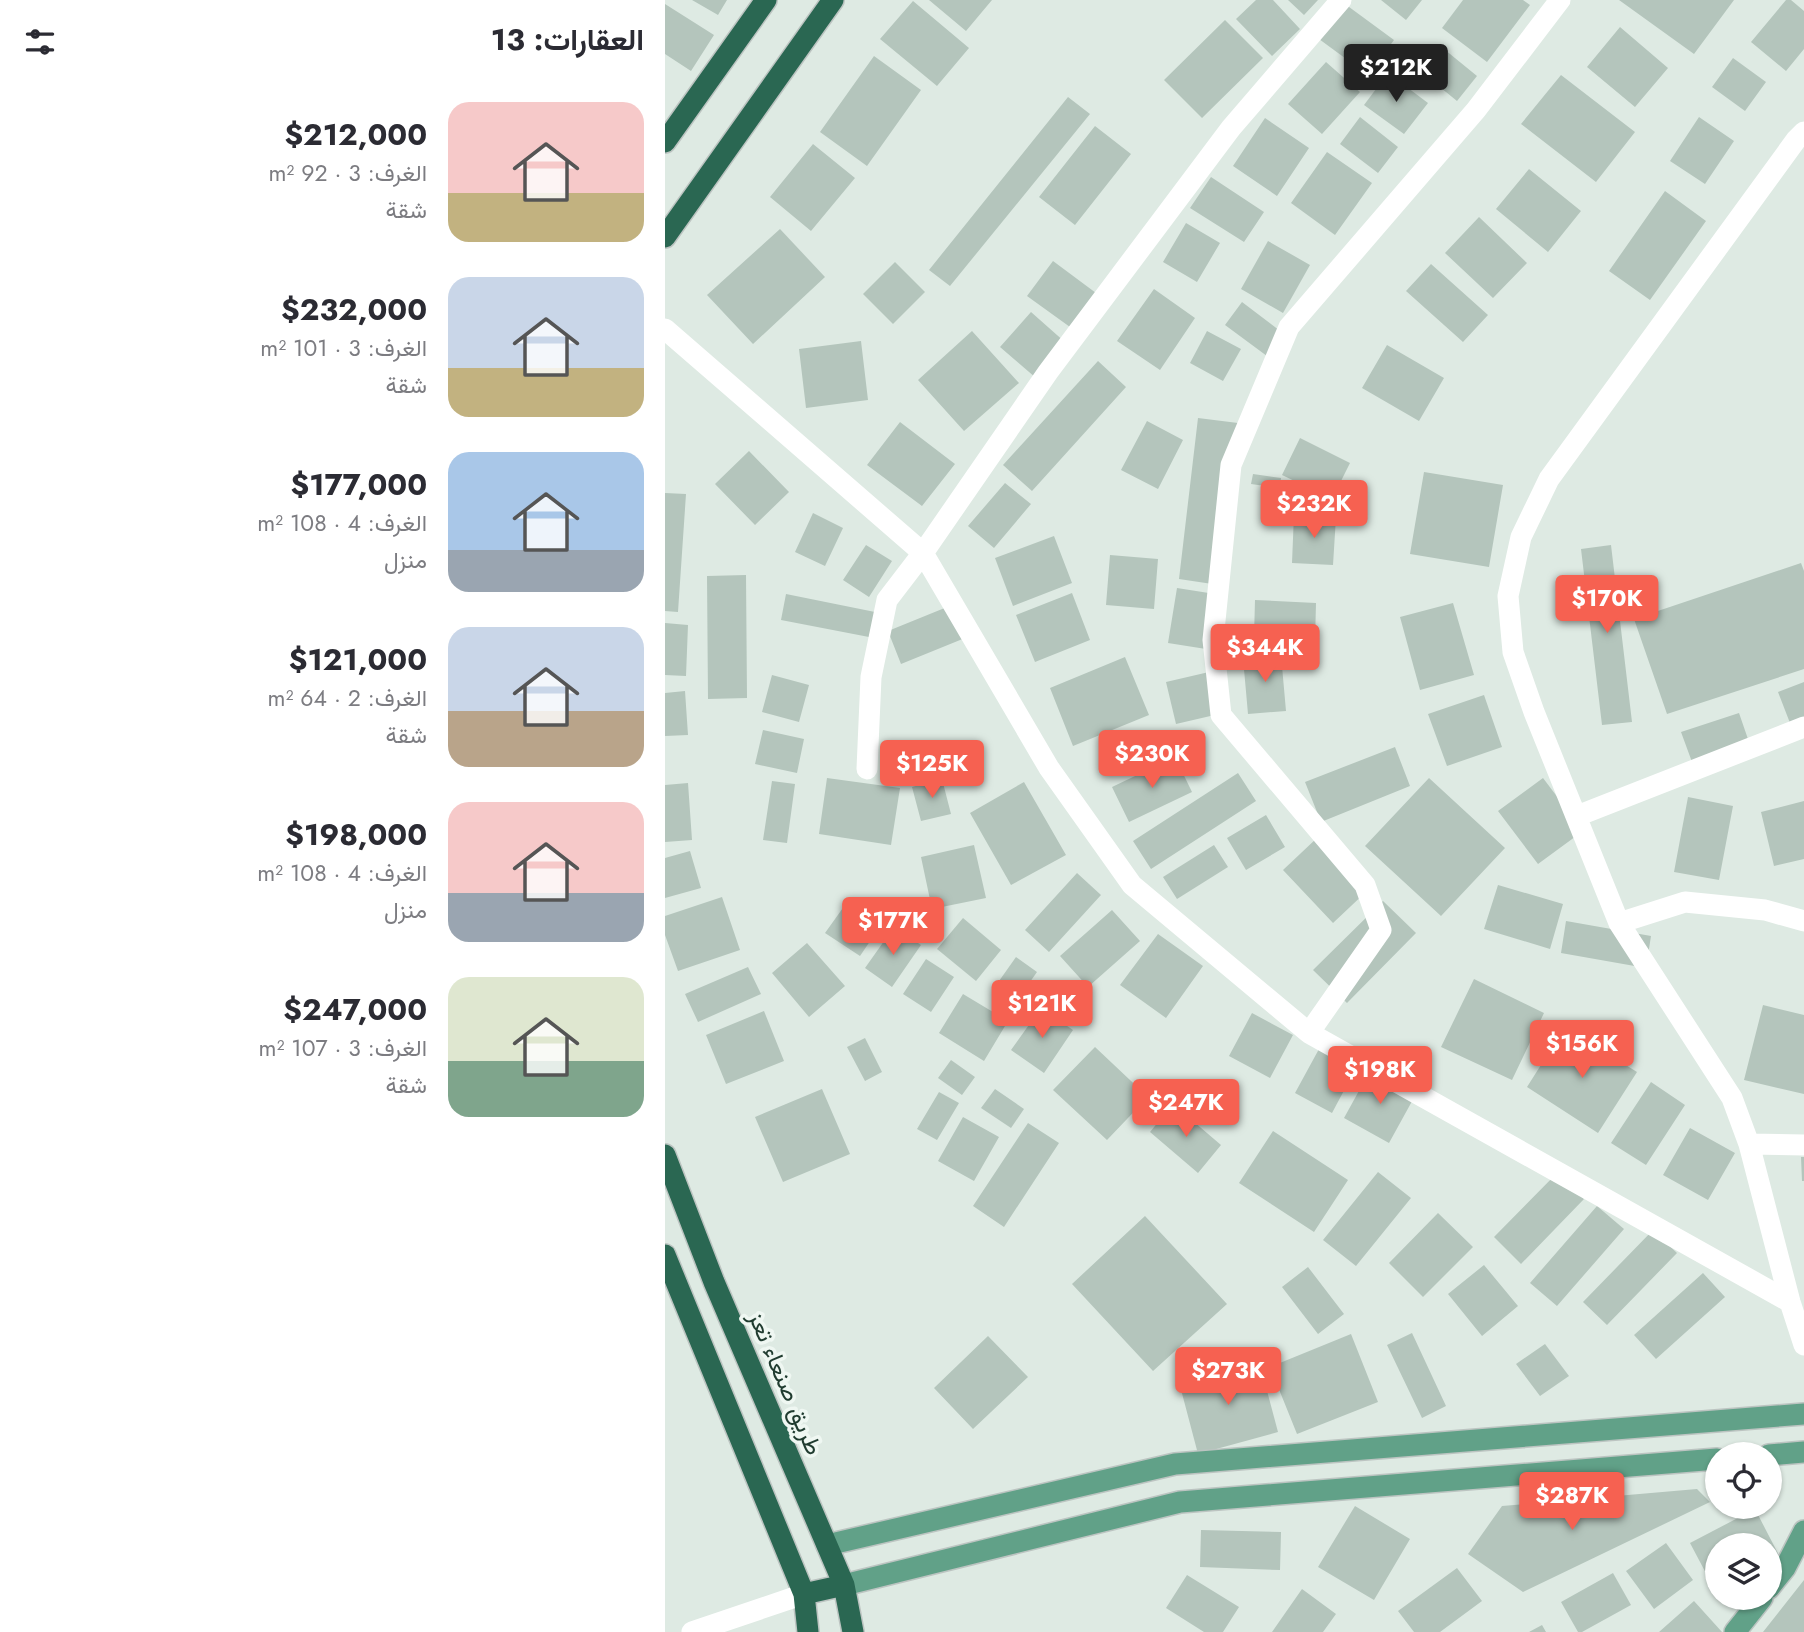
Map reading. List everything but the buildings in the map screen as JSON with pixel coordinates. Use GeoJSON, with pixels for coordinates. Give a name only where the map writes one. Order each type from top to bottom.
{"type":"FeatureCollection","features":[{"type":"Feature","properties":{"kind":"highway"},"geometry":{"type":"LineString","coordinates":[[665,142],[767,0]]}},
{"type":"Feature","properties":{"kind":"highway"},"geometry":{"type":"LineString","coordinates":[[665,237],[833,0]]}},
{"type":"Feature","properties":{"kind":"highway","name":"طريق صنعاء تعز"},"geometry":{"type":"LineString","coordinates":[[665,1155],[714,1282],[843,1585],[852,1632]]}},
{"type":"Feature","properties":{"kind":"highway"},"geometry":{"type":"LineString","coordinates":[[665,1255],[804,1594],[808,1632]]}},
{"type":"Feature","properties":{"kind":"highway"},"geometry":{"type":"LineString","coordinates":[[804,1594],[843,1585]]}},
{"type":"Feature","properties":{"kind":"main road"},"geometry":{"type":"LineString","coordinates":[[827,1545],[1175,1464],[1804,1414]]}},
{"type":"Feature","properties":{"kind":"main road"},"geometry":{"type":"LineString","coordinates":[[1782,1454],[1804,1452]]}},
{"type":"Feature","properties":{"kind":"main road"},"geometry":{"type":"LineString","coordinates":[[843,1585],[1180,1502],[1705,1460]]}},
{"type":"Feature","properties":{"kind":"main road"},"geometry":{"type":"LineString","coordinates":[[1782,1572],[1804,1531]]}},
{"type":"Feature","properties":{"kind":"main road"},"geometry":{"type":"LineString","coordinates":[[1735,1632],[1752,1610]]}},
{"type":"Feature","properties":{"kind":"street"},"geometry":{"type":"LineString","coordinates":[[867,769],[871,677],[887,600],[923,553],[1048,372],[1223,139],[1341,0]]}},
{"type":"Feature","properties":{"kind":"street"},"geometry":{"type":"LineString","coordinates":[[1309,1033],[1381,930],[1365,885],[1221,715],[1213,640],[1231,466],[1289,327],[1476,110],[1560,0]]}},
{"type":"Feature","properties":{"kind":"street"},"geometry":{"type":"LineString","coordinates":[[1804,132],[1549,479],[1521,537],[1508,596],[1513,652],[1534,712],[1619,923],[1732,1098],[1749,1144],[1790,1302],[1804,1345]]}},
{"type":"Feature","properties":{"kind":"street"},"geometry":{"type":"LineString","coordinates":[[665,329],[923,553],[1049,768],[1132,885],[1309,1033],[1790,1302]]}},
{"type":"Feature","properties":{"kind":"street"},"geometry":{"type":"LineString","coordinates":[[1577,816],[1804,727]]}},
{"type":"Feature","properties":{"kind":"street"},"geometry":{"type":"LineString","coordinates":[[1619,923],[1685,902],[1765,910],[1804,921]]}},
{"type":"Feature","properties":{"kind":"street"},"geometry":{"type":"LineString","coordinates":[[1749,1144],[1804,1145]]}},
{"type":"Feature","properties":{"kind":"street"},"geometry":{"type":"LineString","coordinates":[[692,1632],[804,1594]]}}]}
